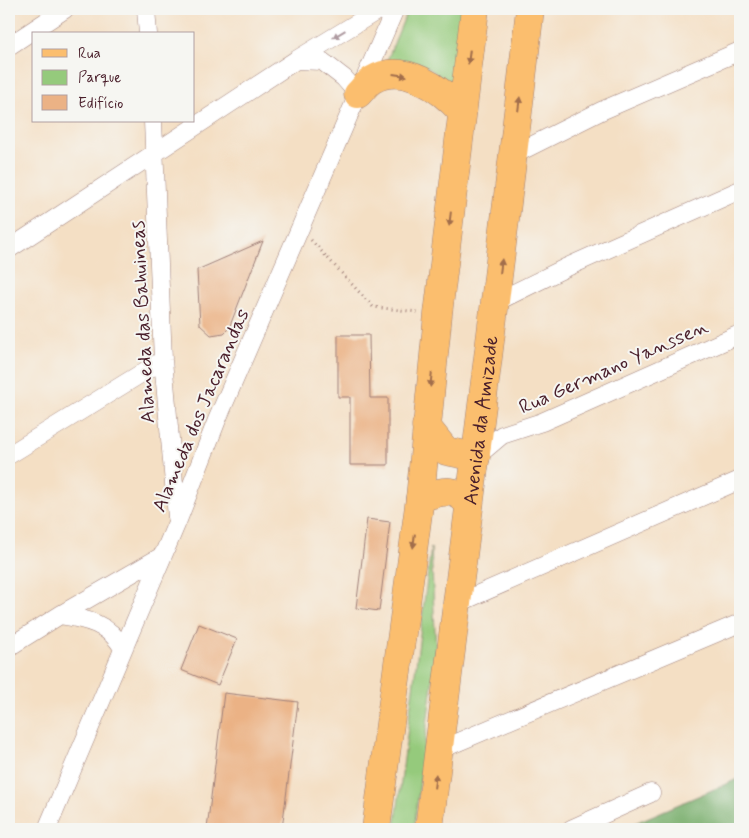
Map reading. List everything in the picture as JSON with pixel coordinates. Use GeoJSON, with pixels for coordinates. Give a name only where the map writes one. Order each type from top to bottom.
{"type":"FeatureCollection","features":[{"type":"Feature","properties":{"kind":"main road"},"geometry":{"type":"LineString","coordinates":[[376,829],[420,498],[438,314],[475,9]]}},
{"type":"Feature","properties":{"kind":"main road","name":"Avenida da Amizade"},"geometry":{"type":"LineString","coordinates":[[429,829],[476,457],[492,427],[496,302],[532,10]]}},
{"type":"Feature","properties":{"kind":"main road"},"geometry":{"type":"LineString","coordinates":[[358,94],[371,80],[388,74],[401,74],[428,84],[462,112]]}},
{"type":"Feature","properties":{"kind":"main road"},"geometry":{"type":"LineString","coordinates":[[426,426],[446,451],[476,457]]}},
{"type":"Feature","properties":{"kind":"main road"},"geometry":{"type":"LineString","coordinates":[[420,498],[450,491],[458,493],[469,505]]}},
{"type":"Feature","properties":{"kind":"street"},"geometry":{"type":"LineString","coordinates":[[9,46],[65,9]]}},
{"type":"Feature","properties":{"kind":"street"},"geometry":{"type":"LineString","coordinates":[[146,9],[148,32]]}},
{"type":"Feature","properties":{"kind":"street"},"geometry":{"type":"LineString","coordinates":[[9,249],[296,60],[380,9]]}},
{"type":"Feature","properties":{"kind":"street","name":"Alameda dos Jacarandas"},"geometry":{"type":"LineString","coordinates":[[50,823],[178,520],[217,420],[395,9]]}},
{"type":"Feature","properties":{"kind":"street"},"geometry":{"type":"LineString","coordinates":[[513,155],[601,111],[740,51]]}},
{"type":"Feature","properties":{"kind":"street"},"geometry":{"type":"LineString","coordinates":[[296,60],[322,61],[344,78],[358,94]]}},
{"type":"Feature","properties":{"kind":"street","name":"Alameda das Bahuineas"},"geometry":{"type":"LineString","coordinates":[[152,122],[163,360],[178,520]]}},
{"type":"Feature","properties":{"kind":"street"},"geometry":{"type":"LineString","coordinates":[[496,302],[565,268],[740,190]]}},
{"type":"Feature","properties":{"kind":"street","name":"Rua Germano Yanssen"},"geometry":{"type":"LineString","coordinates":[[492,427],[542,422],[740,334]]}},
{"type":"Feature","properties":{"kind":"street"},"geometry":{"type":"LineString","coordinates":[[9,455],[163,360]]}},
{"type":"Feature","properties":{"kind":"street"},"geometry":{"type":"LineString","coordinates":[[456,604],[740,480]]}},
{"type":"Feature","properties":{"kind":"street"},"geometry":{"type":"LineString","coordinates":[[9,648],[60,615],[162,556]]}},
{"type":"Feature","properties":{"kind":"street"},"geometry":{"type":"LineString","coordinates":[[60,615],[83,618],[105,628],[116,635],[123,648]]}},
{"type":"Feature","properties":{"kind":"street"},"geometry":{"type":"LineString","coordinates":[[438,750],[740,622]]}},
{"type":"Feature","properties":{"kind":"street"},"geometry":{"type":"LineString","coordinates":[[570,829],[651,793]]}},
{"type":"Feature","properties":{"kind":"street"},"geometry":{"type":"LineString","coordinates":[[33,829],[50,823]]}},
{"type":"Feature","properties":{"kind":"path"},"geometry":{"type":"LineString","coordinates":[[300,228],[374,307],[438,314]]}},
{"type":"Feature","properties":{"kind":"green space"},"geometry":{"type":"Polygon","coordinates":[[[408,9],[464,9],[456,96],[441,78],[427,67],[409,62],[386,63],[408,9]]]}},
{"type":"Feature","properties":{"kind":"green space"},"geometry":{"type":"Polygon","coordinates":[[[431,548],[436,653],[414,829],[395,829],[431,548]]]}},
{"type":"Feature","properties":{"kind":"green space"},"geometry":{"type":"Polygon","coordinates":[[[740,778],[740,829],[621,829],[740,778]]]}},
{"type":"Feature","properties":{"kind":"building"},"geometry":{"type":"Polygon","coordinates":[[[263,241],[229,328],[224,333],[211,335],[200,325],[197,270],[263,241]]]}},
{"type":"Feature","properties":{"kind":"building"},"geometry":{"type":"Polygon","coordinates":[[[338,335],[369,335],[370,398],[388,398],[388,465],[350,465],[350,397],[338,397],[338,335]]]}},
{"type":"Feature","properties":{"kind":"building"},"geometry":{"type":"Polygon","coordinates":[[[367,519],[390,522],[379,611],[356,608],[367,519]]]}},
{"type":"Feature","properties":{"kind":"building"},"geometry":{"type":"Polygon","coordinates":[[[199,624],[237,639],[218,685],[181,670],[199,624]]]}},
{"type":"Feature","properties":{"kind":"building"},"geometry":{"type":"Polygon","coordinates":[[[224,693],[298,702],[282,829],[207,829],[224,693]]]}}]}
